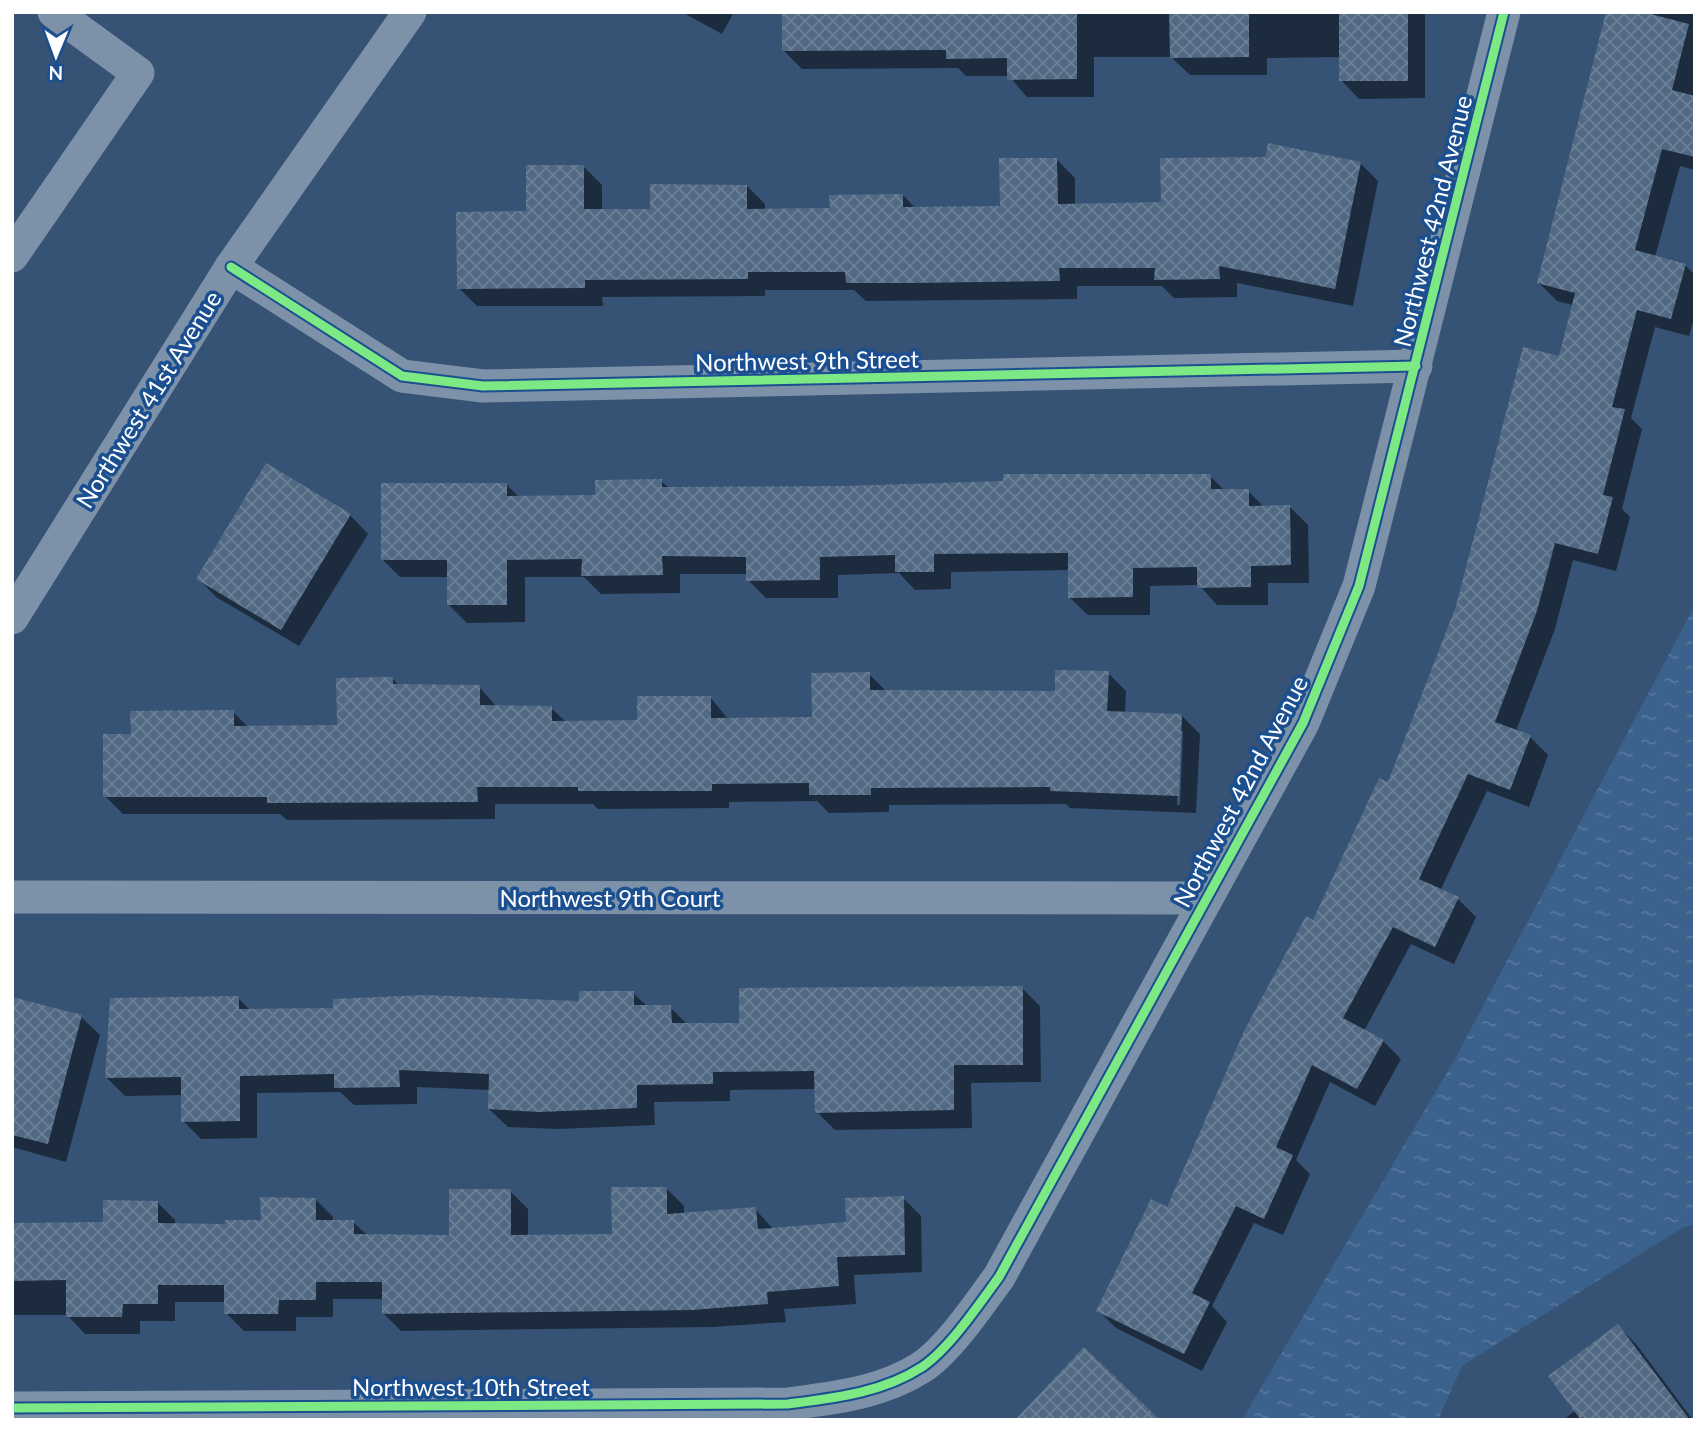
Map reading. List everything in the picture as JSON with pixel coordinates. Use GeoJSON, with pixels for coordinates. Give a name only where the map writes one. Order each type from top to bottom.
{"type":"FeatureCollection","features":[{"type":"Feature","properties":{"kind":"street"},"geometry":{"type":"LineString","coordinates":[[12,256],[138,73],[54,12]]}},
{"type":"Feature","properties":{"kind":"street","name":"Northwest 41st Avenue"},"geometry":{"type":"LineString","coordinates":[[12,618],[231,267],[410,12]]}},
{"type":"Feature","properties":{"kind":"street","name":"Northwest 42nd Avenue"},"geometry":{"type":"LineString","coordinates":[[923,1366],[967,1320],[999,1277],[1303,723],[1359,586],[1504,12]]}},
{"type":"Feature","properties":{"kind":"street","name":"Northwest 9th Street"},"geometry":{"type":"LineString","coordinates":[[231,267],[402,376],[483,386],[1416,366]]}},
{"type":"Feature","properties":{"kind":"street","name":"Northwest 9th Court"},"geometry":{"type":"LineString","coordinates":[[12,897],[1207,898]]}},
{"type":"Feature","properties":{"kind":"street","name":"Northwest 10th Street"},"geometry":{"type":"LineString","coordinates":[[12,1408],[788,1404],[860,1394],[923,1366]]}},
{"type":"Feature","properties":{"kind":"water"},"geometry":{"type":"Polygon","coordinates":[[[1695,605],[1695,1224],[1682,1228],[1462,1366],[1438,1420],[1242,1420],[1456,1057],[1695,605]]]}},
{"type":"Feature","properties":{"kind":"building"},"geometry":{"type":"Polygon","coordinates":[[[782,12],[1077,12],[1077,79],[1007,80],[1007,58],[946,59],[946,50],[782,51],[782,12]]]}},
{"type":"Feature","properties":{"kind":"building"},"geometry":{"type":"Polygon","coordinates":[[[1169,12],[1249,12],[1249,57],[1170,58],[1169,12]]]}},
{"type":"Feature","properties":{"kind":"building"},"geometry":{"type":"Polygon","coordinates":[[[1339,12],[1408,12],[1408,81],[1339,81],[1339,12]]]}},
{"type":"Feature","properties":{"kind":"building"},"geometry":{"type":"Polygon","coordinates":[[[1606,12],[1643,12],[1689,24],[1672,90],[1695,96],[1695,157],[1662,149],[1635,250],[1686,264],[1671,319],[1637,310],[1612,407],[1625,409],[1603,495],[1613,497],[1598,554],[1555,543],[1537,611],[1495,722],[1531,735],[1510,790],[1468,774],[1419,879],[1459,897],[1435,947],[1393,927],[1343,1018],[1384,1040],[1357,1089],[1312,1065],[1276,1147],[1293,1155],[1264,1219],[1236,1206],[1192,1293],[1210,1302],[1184,1354],[1096,1311],[1151,1199],[1167,1207],[1245,1029],[1306,916],[1313,920],[1379,778],[1388,782],[1456,606],[1523,347],[1559,356],[1575,293],[1537,283],[1606,12]]]}},
{"type":"Feature","properties":{"kind":"building"},"geometry":{"type":"Polygon","coordinates":[[[1268,143],[1361,162],[1335,289],[1219,266],[1220,279],[1154,280],[1155,268],[1059,268],[1060,281],[910,283],[846,283],[845,272],[748,272],[748,279],[585,280],[585,288],[457,289],[456,212],[526,211],[526,165],[584,165],[584,209],[650,209],[650,184],[747,185],[747,209],[830,208],[829,195],[903,194],[903,207],[1000,206],[999,158],[1057,158],[1058,204],[1161,202],[1160,158],[1265,157],[1268,143]]]}},
{"type":"Feature","properties":{"kind":"building"},"geometry":{"type":"Polygon","coordinates":[[[266,463],[351,514],[281,630],[196,579],[266,463]]]}},
{"type":"Feature","properties":{"kind":"building"},"geometry":{"type":"Polygon","coordinates":[[[1003,474],[1211,474],[1211,489],[1249,489],[1249,506],[1290,505],[1291,565],[1251,566],[1251,587],[1197,588],[1197,567],[1133,568],[1133,597],[1068,598],[1068,553],[934,554],[934,572],[895,572],[895,555],[820,557],[820,580],[746,581],[746,557],[662,556],[663,575],[581,576],[582,559],[507,560],[507,605],[447,605],[447,560],[381,560],[381,483],[507,483],[507,496],[595,495],[595,480],[662,479],[662,487],[843,486],[1003,481],[1003,474]]]}},
{"type":"Feature","properties":{"kind":"building"},"geometry":{"type":"Polygon","coordinates":[[[1055,670],[1109,671],[1107,711],[1182,714],[1179,796],[1050,791],[1050,787],[871,788],[871,795],[809,795],[809,783],[712,784],[712,791],[578,791],[578,787],[477,787],[478,802],[267,803],[267,797],[103,797],[103,734],[131,734],[130,711],[234,710],[234,726],[337,725],[336,678],[393,677],[393,684],[480,685],[480,705],[552,706],[552,721],[637,720],[637,696],[711,696],[711,718],[812,717],[811,673],[870,672],[870,690],[1055,691],[1055,670]]]}},
{"type":"Feature","properties":{"kind":"building"},"geometry":{"type":"Polygon","coordinates":[[[1023,986],[1023,1065],[954,1065],[954,1110],[815,1113],[814,1071],[713,1072],[713,1084],[637,1085],[637,1108],[539,1112],[488,1109],[489,1074],[399,1070],[400,1087],[334,1088],[334,1074],[240,1076],[240,1121],[181,1122],[181,1077],[105,1078],[110,998],[239,996],[239,1009],[333,1008],[333,999],[425,995],[579,1001],[579,991],[634,991],[634,1005],[671,1005],[672,1023],[739,1023],[739,988],[1023,986]]]}},
{"type":"Feature","properties":{"kind":"building"},"geometry":{"type":"Polygon","coordinates":[[[12,997],[82,1015],[48,1144],[12,1135],[12,997]]]}},
{"type":"Feature","properties":{"kind":"building"},"geometry":{"type":"Polygon","coordinates":[[[611,1187],[667,1187],[667,1214],[756,1207],[758,1229],[846,1222],[845,1198],[904,1196],[905,1255],[837,1257],[839,1286],[767,1292],[768,1304],[693,1310],[382,1314],[382,1282],[316,1282],[316,1300],[279,1300],[278,1314],[224,1314],[224,1285],[158,1285],[158,1304],[123,1304],[122,1317],[66,1317],[66,1280],[12,1281],[12,1223],[103,1222],[103,1200],[158,1201],[158,1223],[225,1224],[225,1220],[261,1220],[260,1197],[316,1198],[316,1220],[354,1220],[354,1234],[449,1235],[449,1189],[511,1189],[511,1235],[612,1234],[611,1187]]]}},
{"type":"Feature","properties":{"kind":"building"},"geometry":{"type":"Polygon","coordinates":[[[1618,1324],[1690,1420],[1581,1420],[1548,1376],[1618,1324]]]}},
{"type":"Feature","properties":{"kind":"building"},"geometry":{"type":"Polygon","coordinates":[[[1084,1347],[1160,1420],[1015,1420],[1084,1347]]]}},
{"type":"Feature","properties":{"kind":"cycle path"},"geometry":{"type":"LineString","coordinates":[[12,1408],[788,1404],[840,1397],[891,1383],[922,1367],[943,1349],[999,1277],[1303,723],[1359,586],[1504,12]]}},
{"type":"Feature","properties":{"kind":"cycle path"},"geometry":{"type":"LineString","coordinates":[[231,267],[402,376],[483,386],[1416,366]]}}]}
